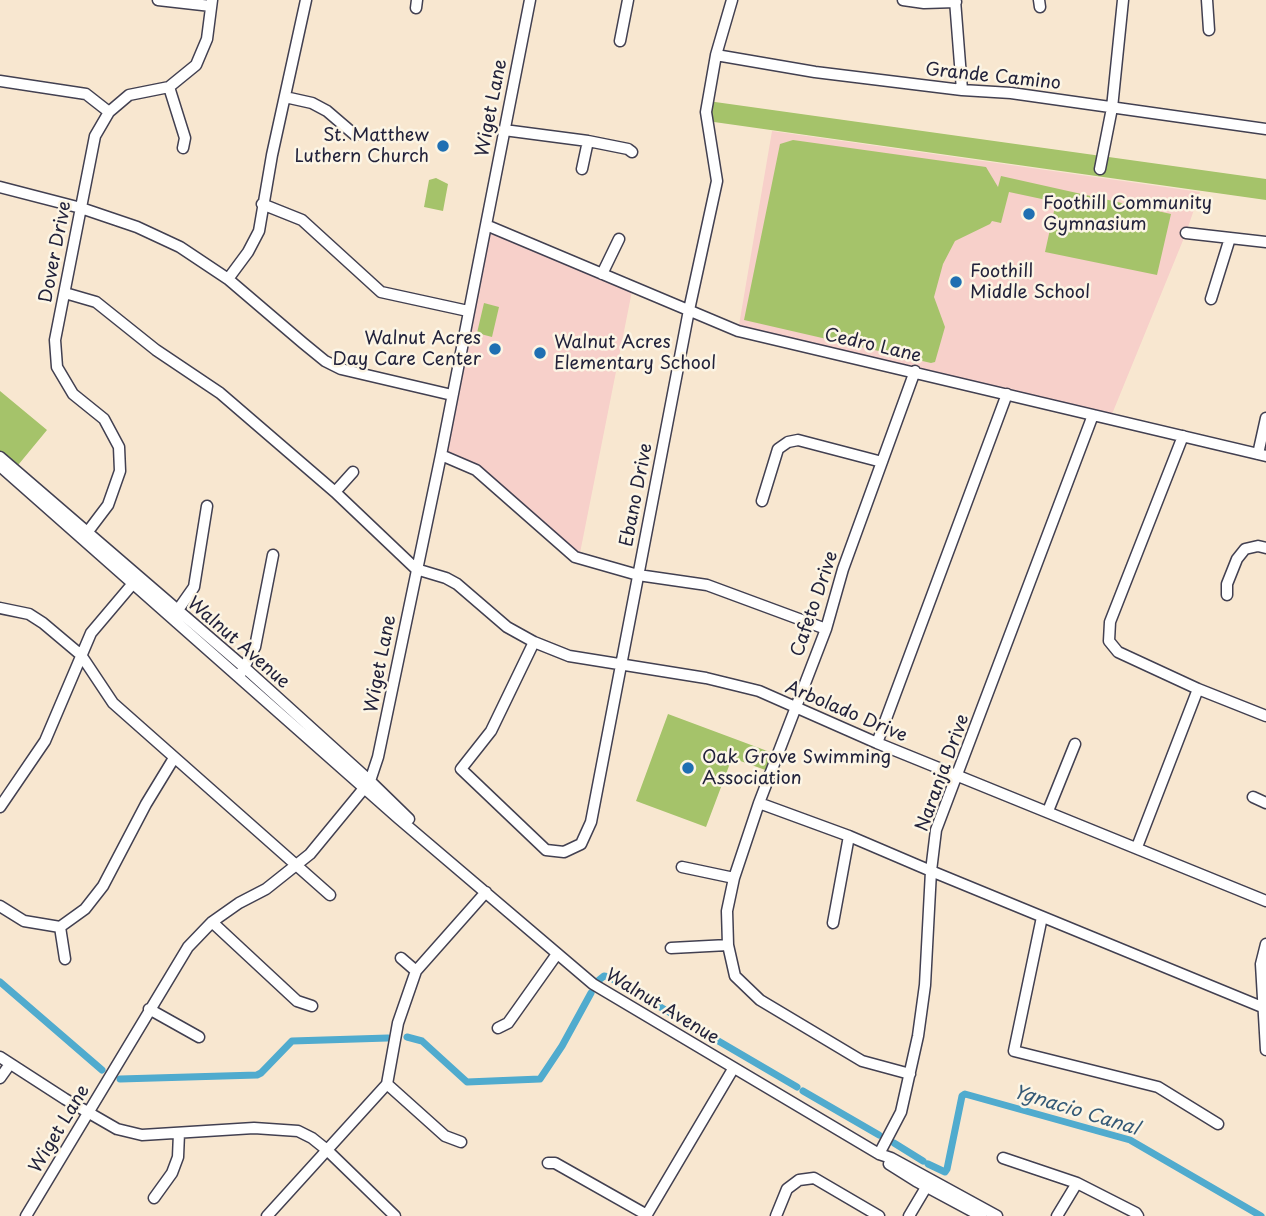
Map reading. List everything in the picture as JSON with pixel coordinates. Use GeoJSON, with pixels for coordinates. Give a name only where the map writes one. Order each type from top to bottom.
{"type":"FeatureCollection","features":[{"type":"Feature","properties":{"kind":"street"},"geometry":{"type":"LineString","coordinates":[[0,81],[86,94],[109,111],[129,95],[169,87],[196,65],[207,39],[211,3],[158,0]]}},
{"type":"Feature","properties":{"kind":"street"},"geometry":{"type":"LineString","coordinates":[[228,279],[248,252],[259,231],[262,204],[306,0]]}},
{"type":"Feature","properties":{"kind":"street","name":"Wiget Lane"},"geometry":{"type":"LineString","coordinates":[[26,1216],[188,947],[212,922],[239,903],[266,889],[298,865],[368,785],[378,757],[441,455],[530,0]]}},
{"type":"Feature","properties":{"kind":"street"},"geometry":{"type":"LineString","coordinates":[[620,41],[628,0]]}},
{"type":"Feature","properties":{"kind":"street","name":"Ebano Drive"},"geometry":{"type":"LineString","coordinates":[[534,642],[491,731],[461,769],[546,850],[564,852],[581,844],[591,822],[689,310],[717,181],[706,112],[716,55],[732,0]]}},
{"type":"Feature","properties":{"kind":"street"},"geometry":{"type":"LineString","coordinates":[[903,0],[924,3],[955,1],[962,90]]}},
{"type":"Feature","properties":{"kind":"street"},"geometry":{"type":"LineString","coordinates":[[1100,169],[1112,108],[1123,0]]}},
{"type":"Feature","properties":{"kind":"street"},"geometry":{"type":"LineString","coordinates":[[1207,0],[1209,30]]}},
{"type":"Feature","properties":{"kind":"street","name":"Grande Camino"},"geometry":{"type":"LineString","coordinates":[[716,55],[815,72],[962,90],[1011,93],[1266,130]]}},
{"type":"Feature","properties":{"kind":"street"},"geometry":{"type":"LineString","coordinates":[[169,87],[185,138],[183,148]]}},
{"type":"Feature","properties":{"kind":"street"},"geometry":{"type":"LineString","coordinates":[[285,97],[312,103],[327,111],[355,135]]}},
{"type":"Feature","properties":{"kind":"street","name":"Dover Drive"},"geometry":{"type":"LineString","coordinates":[[86,535],[108,505],[120,471],[119,447],[104,419],[73,394],[57,367],[55,340],[95,136],[109,111]]}},
{"type":"Feature","properties":{"kind":"street"},"geometry":{"type":"LineString","coordinates":[[504,130],[587,141],[632,152]]}},
{"type":"Feature","properties":{"kind":"street"},"geometry":{"type":"LineString","coordinates":[[582,169],[587,141]]}},
{"type":"Feature","properties":{"kind":"street"},"geometry":{"type":"LineString","coordinates":[[0,187],[81,208],[136,227],[180,247],[228,279],[303,343],[341,369],[452,395]]}},
{"type":"Feature","properties":{"kind":"street"},"geometry":{"type":"LineString","coordinates":[[262,204],[302,220],[382,292],[468,311]]}},
{"type":"Feature","properties":{"kind":"street","name":"Cedro Lane"},"geometry":{"type":"LineString","coordinates":[[486,225],[744,333],[915,371],[1262,455]]}},
{"type":"Feature","properties":{"kind":"street"},"geometry":{"type":"LineString","coordinates":[[1185,233],[1266,242]]}},
{"type":"Feature","properties":{"kind":"street"},"geometry":{"type":"LineString","coordinates":[[1211,299],[1230,238]]}},
{"type":"Feature","properties":{"kind":"street"},"geometry":{"type":"LineString","coordinates":[[602,274],[619,239]]}},
{"type":"Feature","properties":{"kind":"street"},"geometry":{"type":"LineString","coordinates":[[65,293],[96,302],[156,350],[220,393],[335,492],[416,569]]}},
{"type":"Feature","properties":{"kind":"street","name":"Cafeto Drive"},"geometry":{"type":"LineString","coordinates":[[910,1074],[862,1061],[760,1000],[735,976],[728,945],[727,911],[734,877],[759,803],[826,629],[843,569],[915,371]]}},
{"type":"Feature","properties":{"kind":"street"},"geometry":{"type":"LineString","coordinates":[[877,743],[1007,394]]}},
{"type":"Feature","properties":{"kind":"street","name":"Naranja Drive"},"geometry":{"type":"LineString","coordinates":[[878,1154],[901,1112],[910,1074],[925,985],[930,871],[936,831],[1093,415]]}},
{"type":"Feature","properties":{"kind":"street"},"geometry":{"type":"LineString","coordinates":[[1262,455],[1266,418]]}},
{"type":"Feature","properties":{"kind":"street"},"geometry":{"type":"LineString","coordinates":[[1182,436],[1110,622],[1110,641],[1118,652],[1198,689],[1266,716]]}},
{"type":"Feature","properties":{"kind":"street"},"geometry":{"type":"LineString","coordinates":[[762,501],[778,449],[788,442],[798,440],[882,461]]}},
{"type":"Feature","properties":{"kind":"street"},"geometry":{"type":"LineString","coordinates":[[441,455],[476,470],[575,556],[638,575],[707,585],[826,629]]}},
{"type":"Feature","properties":{"kind":"street","name":"Walnut Avenue"},"geometry":{"type":"LineString","coordinates":[[0,457],[135,581],[242,672],[449,860],[602,990],[878,1154],[891,1158],[981,1216]]}},
{"type":"Feature","properties":{"kind":"street","name":"Walnut Avenue"},"geometry":{"type":"LineString","coordinates":[[0,466],[86,535]]}},
{"type":"Feature","properties":{"kind":"street"},"geometry":{"type":"LineString","coordinates":[[335,492],[354,472]]}},
{"type":"Feature","properties":{"kind":"street"},"geometry":{"type":"LineString","coordinates":[[175,614],[194,587],[207,506]]}},
{"type":"Feature","properties":{"kind":"street"},"geometry":{"type":"LineString","coordinates":[[1227,596],[1227,584],[1237,559],[1245,550],[1258,546],[1266,548]]}},
{"type":"Feature","properties":{"kind":"street"},"geometry":{"type":"LineString","coordinates":[[242,672],[255,647],[273,555]]}},
{"type":"Feature","properties":{"kind":"street","name":"Arbolado Drive"},"geometry":{"type":"LineString","coordinates":[[416,569],[457,584],[507,627],[534,642],[569,656],[737,685],[1266,901]]}},
{"type":"Feature","properties":{"kind":"street"},"geometry":{"type":"LineString","coordinates":[[0,807],[45,741],[91,633],[135,581]]}},
{"type":"Feature","properties":{"kind":"street"},"geometry":{"type":"LineString","coordinates":[[0,608],[29,614],[81,655],[113,704],[330,895]]}},
{"type":"Feature","properties":{"kind":"street"},"geometry":{"type":"LineString","coordinates":[[1137,847],[1198,689]]}},
{"type":"Feature","properties":{"kind":"street"},"geometry":{"type":"LineString","coordinates":[[1048,811],[1076,744]]}},
{"type":"Feature","properties":{"kind":"street"},"geometry":{"type":"LineString","coordinates":[[0,906],[24,920],[60,927],[85,909],[103,886],[146,804],[174,758]]}},
{"type":"Feature","properties":{"kind":"street"},"geometry":{"type":"LineString","coordinates":[[1253,797],[1266,803]]}},
{"type":"Feature","properties":{"kind":"street"},"geometry":{"type":"LineString","coordinates":[[759,803],[849,836],[1262,1007]]}},
{"type":"Feature","properties":{"kind":"street"},"geometry":{"type":"LineString","coordinates":[[833,923],[849,836]]}},
{"type":"Feature","properties":{"kind":"street"},"geometry":{"type":"LineString","coordinates":[[682,867],[734,877]]}},
{"type":"Feature","properties":{"kind":"street"},"geometry":{"type":"LineString","coordinates":[[267,1216],[387,1084],[398,1023],[416,971],[486,892]]}},
{"type":"Feature","properties":{"kind":"street"},"geometry":{"type":"LineString","coordinates":[[1042,917],[1014,1051],[1158,1087],[1218,1124]]}},
{"type":"Feature","properties":{"kind":"street"},"geometry":{"type":"LineString","coordinates":[[212,922],[297,1000],[312,1006]]}},
{"type":"Feature","properties":{"kind":"street"},"geometry":{"type":"LineString","coordinates":[[60,927],[65,959]]}},
{"type":"Feature","properties":{"kind":"street"},"geometry":{"type":"LineString","coordinates":[[1266,944],[1261,964],[1266,1049]]}},
{"type":"Feature","properties":{"kind":"street"},"geometry":{"type":"LineString","coordinates":[[671,948],[728,945]]}},
{"type":"Feature","properties":{"kind":"street"},"geometry":{"type":"LineString","coordinates":[[498,1028],[508,1023],[557,954]]}},
{"type":"Feature","properties":{"kind":"street"},"geometry":{"type":"LineString","coordinates":[[401,958],[416,971]]}},
{"type":"Feature","properties":{"kind":"street"},"geometry":{"type":"LineString","coordinates":[[149,1009],[199,1037]]}},
{"type":"Feature","properties":{"kind":"street"},"geometry":{"type":"LineString","coordinates":[[0,1057],[117,1129],[142,1135],[254,1128],[298,1131],[327,1150],[394,1216]]}},
{"type":"Feature","properties":{"kind":"street"},"geometry":{"type":"LineString","coordinates":[[0,1078],[10,1064]]}},
{"type":"Feature","properties":{"kind":"street"},"geometry":{"type":"LineString","coordinates":[[548,1163],[555,1163],[647,1216],[733,1069]]}},
{"type":"Feature","properties":{"kind":"street"},"geometry":{"type":"LineString","coordinates":[[387,1084],[445,1136],[461,1142]]}},
{"type":"Feature","properties":{"kind":"street"},"geometry":{"type":"LineString","coordinates":[[154,1198],[172,1173],[177,1157],[178,1133]]}},
{"type":"Feature","properties":{"kind":"street"},"geometry":{"type":"LineString","coordinates":[[1003,1158],[1077,1183],[1138,1216]]}},
{"type":"Feature","properties":{"kind":"street"},"geometry":{"type":"LineString","coordinates":[[776,1216],[787,1189],[799,1180],[814,1178],[878,1216]]}},
{"type":"Feature","properties":{"kind":"street"},"geometry":{"type":"LineString","coordinates":[[1057,1216],[1077,1183]]}},
{"type":"Feature","properties":{"kind":"street"},"geometry":{"type":"LineString","coordinates":[[909,1216],[928,1184]]}},
{"type":"Feature","properties":{"kind":"street","name":"Walnut Avenue"},"geometry":{"type":"LineString","coordinates":[[928,1184],[997,1216]]}},
{"type":"Feature","properties":{"kind":"shaded area","name":"Foothill Middle School"},"geometry":{"type":"Polygon","coordinates":[[[772,131],[1200,192],[1110,419],[738,331],[772,131]]]}},
{"type":"Feature","properties":{"kind":"shaded area","name":"Walnut Acres Elementary School"},"geometry":{"type":"Polygon","coordinates":[[[486,225],[633,286],[579,558],[476,470],[441,455],[486,225]]]}},
{"type":"Feature","properties":{"kind":"green space"},"geometry":{"type":"Polygon","coordinates":[[[708,101],[1266,179],[1266,200],[707,121],[708,101]]]}},
{"type":"Feature","properties":{"kind":"green space"},"geometry":{"type":"Polygon","coordinates":[[[793,140],[986,167],[998,187],[1001,176],[1171,214],[1157,275],[1045,252],[1056,202],[1009,192],[1001,223],[992,221],[955,241],[943,264],[934,297],[945,327],[935,362],[744,320],[780,144],[793,140]]]}},
{"type":"Feature","properties":{"kind":"green space"},"geometry":{"type":"Polygon","coordinates":[[[436,178],[448,184],[443,211],[424,207],[429,180],[436,178]]]}},
{"type":"Feature","properties":{"kind":"green space"},"geometry":{"type":"Polygon","coordinates":[[[484,303],[499,307],[492,337],[477,333],[484,303]]]}},
{"type":"Feature","properties":{"kind":"green space"},"geometry":{"type":"Polygon","coordinates":[[[0,391],[47,430],[14,470],[0,457],[0,391]]]}},
{"type":"Feature","properties":{"kind":"green space","name":"Oak Grove Swimming Association"},"geometry":{"type":"Polygon","coordinates":[[[668,714],[778,755],[771,772],[732,758],[706,827],[636,801],[668,714]]]}},
{"type":"Feature","properties":{"kind":"waterway","name":"Ygnacio Canal"},"geometry":{"type":"LineString","coordinates":[[599,980],[604,976],[609,977],[797,1087]]}},
{"type":"Feature","properties":{"kind":"waterway","name":"Ygnacio Canal"},"geometry":{"type":"LineString","coordinates":[[0,982],[102,1070]]}},
{"type":"Feature","properties":{"kind":"waterway","name":"Ygnacio Canal"},"geometry":{"type":"LineString","coordinates":[[407,1037],[422,1041],[467,1082],[540,1079],[591,993]]}},
{"type":"Feature","properties":{"kind":"waterway","name":"Ygnacio Canal"},"geometry":{"type":"LineString","coordinates":[[120,1079],[257,1075],[292,1041],[388,1038]]}},
{"type":"Feature","properties":{"kind":"waterway","name":"Ygnacio Canal"},"geometry":{"type":"LineString","coordinates":[[803,1091],[879,1135]]}},
{"type":"Feature","properties":{"kind":"waterway","name":"Ygnacio Canal"},"geometry":{"type":"LineString","coordinates":[[928,1164],[945,1172],[947,1169],[962,1096],[965,1094],[1130,1140],[1261,1216]]}},
{"type":"Feature","properties":{"kind":"waterway","name":"Ygnacio Canal"},"geometry":{"type":"LineString","coordinates":[[894,1143],[923,1161]]}},
{"type":"Feature","properties":{"kind":"place","name":"St. Matthew Luthern Church"},"geometry":{"type":"Point","coordinates":[443,146]}},
{"type":"Feature","properties":{"kind":"place","name":"Foothill Community Gymnasium"},"geometry":{"type":"Point","coordinates":[1029,214]}},
{"type":"Feature","properties":{"kind":"place","name":"Foothill Middle School"},"geometry":{"type":"Point","coordinates":[956,282]}},
{"type":"Feature","properties":{"kind":"place","name":"Walnut Acres Day Care Center"},"geometry":{"type":"Point","coordinates":[495,349]}},
{"type":"Feature","properties":{"kind":"place","name":"Walnut Acres Elementary School"},"geometry":{"type":"Point","coordinates":[540,353]}},
{"type":"Feature","properties":{"kind":"place","name":"Oak Grove Swimming Association"},"geometry":{"type":"Point","coordinates":[688,768]}}]}
